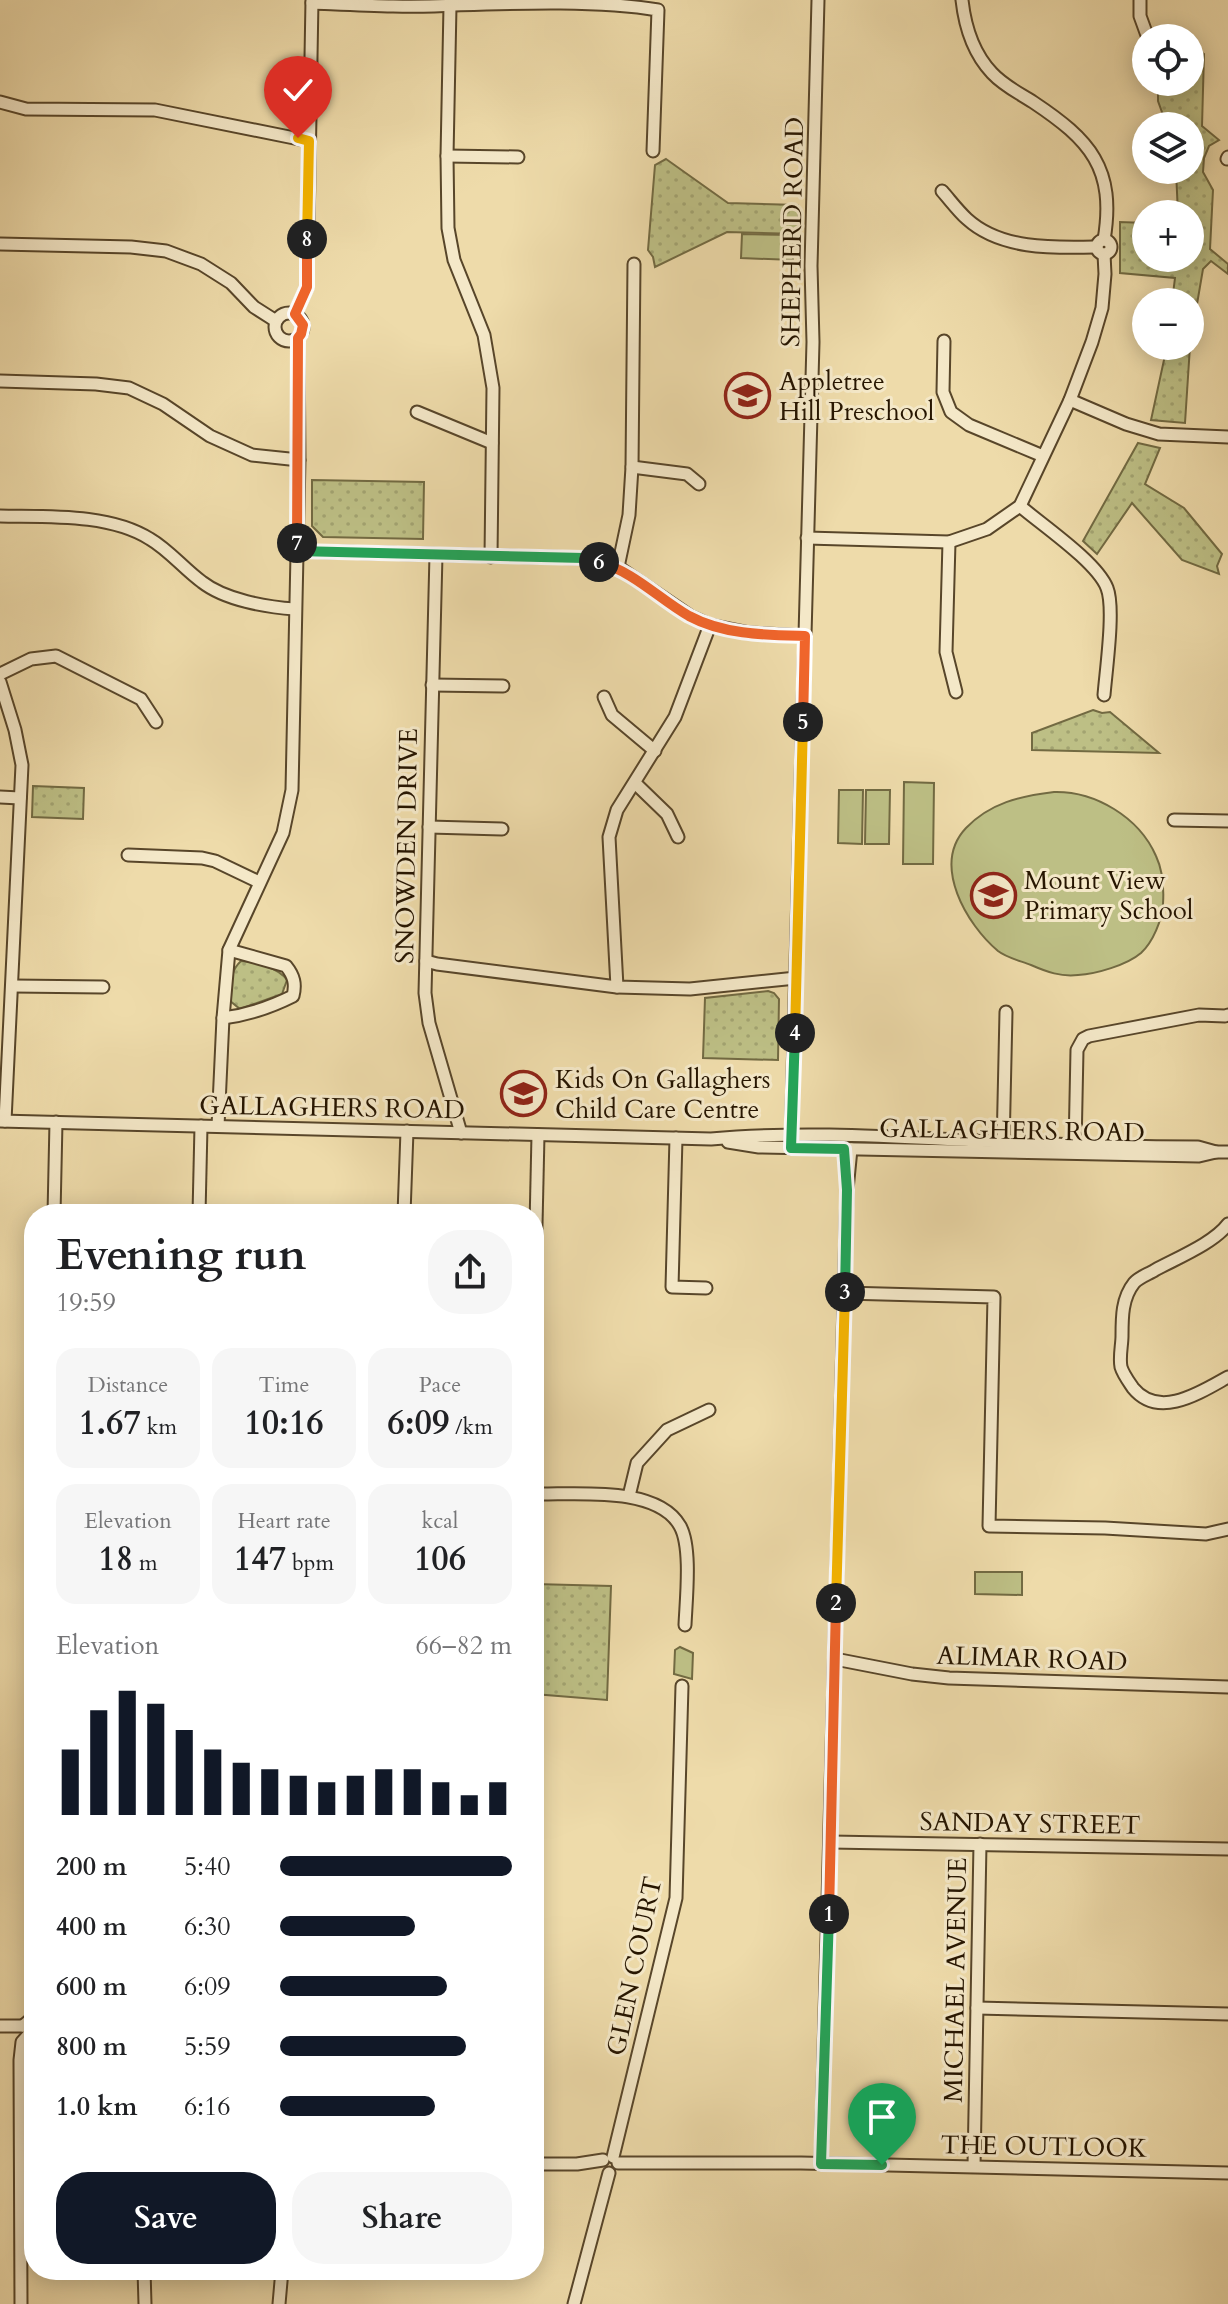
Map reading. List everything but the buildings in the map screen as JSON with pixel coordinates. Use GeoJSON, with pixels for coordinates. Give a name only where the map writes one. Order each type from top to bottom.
{"type":"FeatureCollection","features":[{"type":"Feature","properties":{"kind":"street","name":"SHEPHERD ROAD"},"geometry":{"type":"LineString","coordinates":[[791,1142],[813,342],[811,266],[818,0]]}},
{"type":"Feature","properties":{"kind":"street"},"geometry":{"type":"LineString","coordinates":[[807,538],[949,542],[987,529],[1020,506],[1070,400],[1102,308],[1105,274],[1102,247],[1108,215],[1107,195],[1097,163],[1067,126],[993,75],[973,45],[962,0]]}},
{"type":"Feature","properties":{"kind":"street"},"geometry":{"type":"LineString","coordinates":[[1140,0],[1143,24]]}},
{"type":"Feature","properties":{"kind":"street"},"geometry":{"type":"LineString","coordinates":[[295,314],[307,287],[312,2],[450,6],[539,1],[633,2],[658,10],[653,151]]}},
{"type":"Feature","properties":{"kind":"street"},"geometry":{"type":"LineString","coordinates":[[450,6],[448,228],[454,260],[484,335],[493,388],[491,557]]}},
{"type":"Feature","properties":{"kind":"street"},"geometry":{"type":"LineString","coordinates":[[0,102],[26,109],[155,110],[309,141]]}},
{"type":"Feature","properties":{"kind":"street"},"geometry":{"type":"LineString","coordinates":[[447,156],[518,157]]}},
{"type":"Feature","properties":{"kind":"street"},"geometry":{"type":"LineString","coordinates":[[942,191],[967,219],[985,233],[1005,240],[1027,245],[1102,247]]}},
{"type":"Feature","properties":{"kind":"street"},"geometry":{"type":"LineString","coordinates":[[0,244],[131,247],[166,251],[201,264],[231,283],[254,307],[276,321]]}},
{"type":"Feature","properties":{"kind":"street"},"geometry":{"type":"LineString","coordinates":[[618,567],[629,515],[632,467],[634,264]]}},
{"type":"Feature","properties":{"kind":"street"},"geometry":{"type":"LineString","coordinates":[[295,314],[283,314],[276,321],[275,328],[279,337],[289,341],[298,338]]}},
{"type":"Feature","properties":{"kind":"street"},"geometry":{"type":"LineString","coordinates":[[218,1126],[229,950],[283,833],[292,790],[299,460],[298,338],[303,325],[295,314]]}},
{"type":"Feature","properties":{"kind":"street"},"geometry":{"type":"LineString","coordinates":[[944,341],[943,392],[951,412],[969,425],[1043,456]]}},
{"type":"Feature","properties":{"kind":"street"},"geometry":{"type":"LineString","coordinates":[[0,381],[129,388],[163,404],[210,436],[252,455],[299,460]]}},
{"type":"Feature","properties":{"kind":"street"},"geometry":{"type":"LineString","coordinates":[[1070,400],[1126,424],[1159,434],[1228,437]]}},
{"type":"Feature","properties":{"kind":"street"},"geometry":{"type":"LineString","coordinates":[[417,412],[492,443]]}},
{"type":"Feature","properties":{"kind":"street"},"geometry":{"type":"LineString","coordinates":[[632,467],[687,474],[699,484]]}},
{"type":"Feature","properties":{"kind":"street"},"geometry":{"type":"LineString","coordinates":[[1020,506],[1090,566],[1107,587],[1110,604],[1104,695]]}},
{"type":"Feature","properties":{"kind":"street"},"geometry":{"type":"LineString","coordinates":[[0,516],[112,523],[150,538],[205,585],[251,604],[295,609]]}},
{"type":"Feature","properties":{"kind":"street"},"geometry":{"type":"LineString","coordinates":[[949,542],[946,652],[956,692]]}},
{"type":"Feature","properties":{"kind":"street"},"geometry":{"type":"LineString","coordinates":[[297,551],[584,558],[618,567],[690,616],[710,625],[750,633],[805,636]]}},
{"type":"Feature","properties":{"kind":"street","name":"SNOWDEN DRIVE"},"geometry":{"type":"LineString","coordinates":[[436,555],[425,993],[429,1023],[461,1133]]}},
{"type":"Feature","properties":{"kind":"street"},"geometry":{"type":"LineString","coordinates":[[617,987],[609,837],[617,810],[675,717],[710,625]]}},
{"type":"Feature","properties":{"kind":"street"},"geometry":{"type":"LineString","coordinates":[[0,674],[31,659],[56,656],[141,699],[156,722]]}},
{"type":"Feature","properties":{"kind":"street"},"geometry":{"type":"LineString","coordinates":[[0,682],[22,765],[13,986],[3,1121]]}},
{"type":"Feature","properties":{"kind":"street"},"geometry":{"type":"LineString","coordinates":[[432,685],[503,686]]}},
{"type":"Feature","properties":{"kind":"street"},"geometry":{"type":"LineString","coordinates":[[604,697],[612,715],[655,751]]}},
{"type":"Feature","properties":{"kind":"street"},"geometry":{"type":"LineString","coordinates":[[635,783],[667,814],[678,837]]}},
{"type":"Feature","properties":{"kind":"street"},"geometry":{"type":"LineString","coordinates":[[0,797],[20,798]]}},
{"type":"Feature","properties":{"kind":"street"},"geometry":{"type":"LineString","coordinates":[[1174,820],[1228,821]]}},
{"type":"Feature","properties":{"kind":"street"},"geometry":{"type":"LineString","coordinates":[[429,827],[502,829]]}},
{"type":"Feature","properties":{"kind":"street"},"geometry":{"type":"LineString","coordinates":[[128,855],[202,858],[259,882]]}},
{"type":"Feature","properties":{"kind":"street"},"geometry":{"type":"LineString","coordinates":[[223,1018],[246,1016],[286,1000],[293,996],[295,985],[292,973],[286,966],[229,950]]}},
{"type":"Feature","properties":{"kind":"street"},"geometry":{"type":"LineString","coordinates":[[426,961],[617,987],[690,989],[796,978]]}},
{"type":"Feature","properties":{"kind":"street"},"geometry":{"type":"LineString","coordinates":[[13,986],[103,987]]}},
{"type":"Feature","properties":{"kind":"street"},"geometry":{"type":"LineString","coordinates":[[1003,1146],[1006,1012]]}},
{"type":"Feature","properties":{"kind":"street"},"geometry":{"type":"LineString","coordinates":[[1075,1149],[1077,1050],[1083,1039],[1199,1015],[1228,1015]]}},
{"type":"Feature","properties":{"kind":"street","name":"GALLAGHERS ROAD"},"geometry":{"type":"LineString","coordinates":[[3,1121],[743,1140],[848,1149],[1003,1146]]}},
{"type":"Feature","properties":{"kind":"street"},"geometry":{"type":"LineString","coordinates":[[54,1204],[56,1122]]}},
{"type":"Feature","properties":{"kind":"street"},"geometry":{"type":"LineString","coordinates":[[199,1204],[201,1126]]}},
{"type":"Feature","properties":{"kind":"street"},"geometry":{"type":"LineString","coordinates":[[404,1204],[407,1131]]}},
{"type":"Feature","properties":{"kind":"street"},"geometry":{"type":"LineString","coordinates":[[536,1204],[538,1135]]}},
{"type":"Feature","properties":{"kind":"street","name":"GALLAGHERS ROAD"},"geometry":{"type":"LineString","coordinates":[[791,1142],[907,1137],[1003,1146],[1075,1149],[1198,1147],[1222,1152]]}},
{"type":"Feature","properties":{"kind":"street"},"geometry":{"type":"LineString","coordinates":[[676,1138],[672,1287],[706,1288]]}},
{"type":"Feature","properties":{"kind":"street"},"geometry":{"type":"LineString","coordinates":[[821,2164],[848,1149]]}},
{"type":"Feature","properties":{"kind":"street"},"geometry":{"type":"LineString","coordinates":[[1228,1224],[1211,1239],[1136,1281],[1125,1297],[1122,1313],[1121,1367],[1139,1394],[1153,1401],[1173,1403],[1193,1397],[1228,1377]]}},
{"type":"Feature","properties":{"kind":"street"},"geometry":{"type":"LineString","coordinates":[[845,1293],[994,1297],[989,1526],[1206,1534],[1228,1529]]}},
{"type":"Feature","properties":{"kind":"street"},"geometry":{"type":"LineString","coordinates":[[629,1496],[637,1463],[667,1430],[709,1410]]}},
{"type":"Feature","properties":{"kind":"street"},"geometry":{"type":"LineString","coordinates":[[544,1494],[629,1496],[660,1506],[680,1526],[687,1551],[685,1625]]}},
{"type":"Feature","properties":{"kind":"street","name":"ALIMAR ROAD"},"geometry":{"type":"LineString","coordinates":[[835,1659],[949,1678],[1228,1687]]}},
{"type":"Feature","properties":{"kind":"street","name":"GLEN COURT"},"geometry":{"type":"LineString","coordinates":[[574,2304],[676,1898],[682,1686]]}},
{"type":"Feature","properties":{"kind":"street","name":"SANDAY STREET"},"geometry":{"type":"LineString","coordinates":[[831,1842],[1228,1849]]}},
{"type":"Feature","properties":{"kind":"street","name":"MICHAEL AVENUE"},"geometry":{"type":"LineString","coordinates":[[974,2166],[980,1844]]}},
{"type":"Feature","properties":{"kind":"street"},"geometry":{"type":"LineString","coordinates":[[977,2008],[1228,2014]]}},
{"type":"Feature","properties":{"kind":"street"},"geometry":{"type":"LineString","coordinates":[[3,2030],[24,2029]]}},
{"type":"Feature","properties":{"kind":"street"},"geometry":{"type":"LineString","coordinates":[[3,2030],[15,2040],[20,2060]]}},
{"type":"Feature","properties":{"kind":"street"},"geometry":{"type":"LineString","coordinates":[[21,2304],[20,2060],[24,2039]]}},
{"type":"Feature","properties":{"kind":"street","name":"THE OUTLOOK"},"geometry":{"type":"LineString","coordinates":[[544,2164],[974,2166],[1228,2173]]}},
{"type":"Feature","properties":{"kind":"street"},"geometry":{"type":"LineString","coordinates":[[144,2280],[145,2304]]}},
{"type":"Feature","properties":{"kind":"street"},"geometry":{"type":"LineString","coordinates":[[279,2304],[282,2280]]}},
{"type":"Feature","properties":{"kind":"street"},"geometry":{"type":"LineString","coordinates":[[282,2285],[285,2304]]}},
{"type":"Feature","properties":{"kind":"green space"},"geometry":{"type":"Polygon","coordinates":[[[1158,96],[1203,96],[1202,112],[1162,112],[1158,96]]]}},
{"type":"Feature","properties":{"kind":"green space"},"geometry":{"type":"Polygon","coordinates":[[[1204,128],[1219,140],[1209,146],[1204,158],[1204,128]]]}},
{"type":"Feature","properties":{"kind":"green space"},"geometry":{"type":"Polygon","coordinates":[[[666,159],[728,203],[798,205],[798,234],[727,232],[655,267],[648,250],[655,165],[666,159]]]}},
{"type":"Feature","properties":{"kind":"green space"},"geometry":{"type":"Polygon","coordinates":[[[1204,174],[1213,190],[1210,249],[1228,264],[1228,274],[1211,261],[1204,268],[1204,200],[1177,200],[1177,184],[1204,184],[1204,174]]]}},
{"type":"Feature","properties":{"kind":"green space"},"geometry":{"type":"Polygon","coordinates":[[[1120,222],[1132,222],[1132,272],[1202,272],[1200,288],[1174,288],[1175,278],[1120,273],[1120,222]]]}},
{"type":"Feature","properties":{"kind":"green space"},"geometry":{"type":"Polygon","coordinates":[[[742,234],[793,235],[793,260],[741,258],[742,234]]]}},
{"type":"Feature","properties":{"kind":"green space"},"geometry":{"type":"Polygon","coordinates":[[[1164,360],[1189,360],[1185,423],[1151,420],[1164,360]]]}},
{"type":"Feature","properties":{"kind":"green space"},"geometry":{"type":"Polygon","coordinates":[[[1138,443],[1160,448],[1145,484],[1184,508],[1222,554],[1217,566],[1219,574],[1182,560],[1132,503],[1097,554],[1083,541],[1138,443]]]}},
{"type":"Feature","properties":{"kind":"green space"},"geometry":{"type":"Polygon","coordinates":[[[312,480],[424,482],[423,539],[323,537],[312,526],[312,480]]]}},
{"type":"Feature","properties":{"kind":"green space"},"geometry":{"type":"Polygon","coordinates":[[[1093,710],[1110,712],[1159,753],[1032,750],[1032,733],[1093,710]]]}},
{"type":"Feature","properties":{"kind":"green space"},"geometry":{"type":"Polygon","coordinates":[[[904,782],[934,783],[933,864],[903,864],[904,782]]]}},
{"type":"Feature","properties":{"kind":"green space"},"geometry":{"type":"Polygon","coordinates":[[[33,786],[84,788],[83,819],[32,817],[33,786]]]}},
{"type":"Feature","properties":{"kind":"green space"},"geometry":{"type":"Polygon","coordinates":[[[839,790],[863,790],[862,844],[838,843],[839,790]]]}},
{"type":"Feature","properties":{"kind":"green space"},"geometry":{"type":"Polygon","coordinates":[[[866,790],[890,790],[889,844],[865,844],[866,790]]]}},
{"type":"Feature","properties":{"kind":"green space"},"geometry":{"type":"Polygon","coordinates":[[[1054,792],[1085,796],[1127,818],[1148,842],[1160,868],[1163,904],[1153,937],[1135,957],[1102,971],[1060,975],[1002,953],[975,926],[957,894],[952,859],[956,843],[966,828],[985,812],[1006,802],[1054,792]]]}},
{"type":"Feature","properties":{"kind":"green space"},"geometry":{"type":"Polygon","coordinates":[[[241,961],[266,966],[283,976],[287,980],[282,994],[240,1009],[229,1000],[232,974],[241,961]]]}},
{"type":"Feature","properties":{"kind":"green space"},"geometry":{"type":"Polygon","coordinates":[[[768,991],[779,999],[778,1060],[703,1058],[705,998],[768,991]]]}},
{"type":"Feature","properties":{"kind":"green space"},"geometry":{"type":"Polygon","coordinates":[[[975,1572],[1022,1572],[1022,1595],[975,1594],[975,1572]]]}},
{"type":"Feature","properties":{"kind":"green space"},"geometry":{"type":"Polygon","coordinates":[[[544,1584],[611,1586],[607,1700],[544,1695],[544,1584]]]}},
{"type":"Feature","properties":{"kind":"green space"},"geometry":{"type":"Polygon","coordinates":[[[680,1647],[693,1653],[692,1679],[674,1674],[675,1650],[680,1647]]]}},
{"type":"Feature","properties":{"kind":"place","name":"Appletree Hill Preschool"},"geometry":{"type":"Point","coordinates":[748,396]}},
{"type":"Feature","properties":{"kind":"place","name":"Mount View Primary School"},"geometry":{"type":"Point","coordinates":[993,895]}},
{"type":"Feature","properties":{"kind":"place","name":"Kids On Gallaghers Child Care Centre"},"geometry":{"type":"Point","coordinates":[524,1094]}},
{"type":"Feature","properties":{"kind":"route"},"geometry":{"type":"LineString","coordinates":[[298,138],[309,141],[307,287],[295,314],[303,325],[298,338],[297,551],[584,558],[618,567],[690,616],[710,625],[750,633],[805,636],[791,1148],[844,1149],[847,1190],[821,2164],[882,2165]]}}]}
